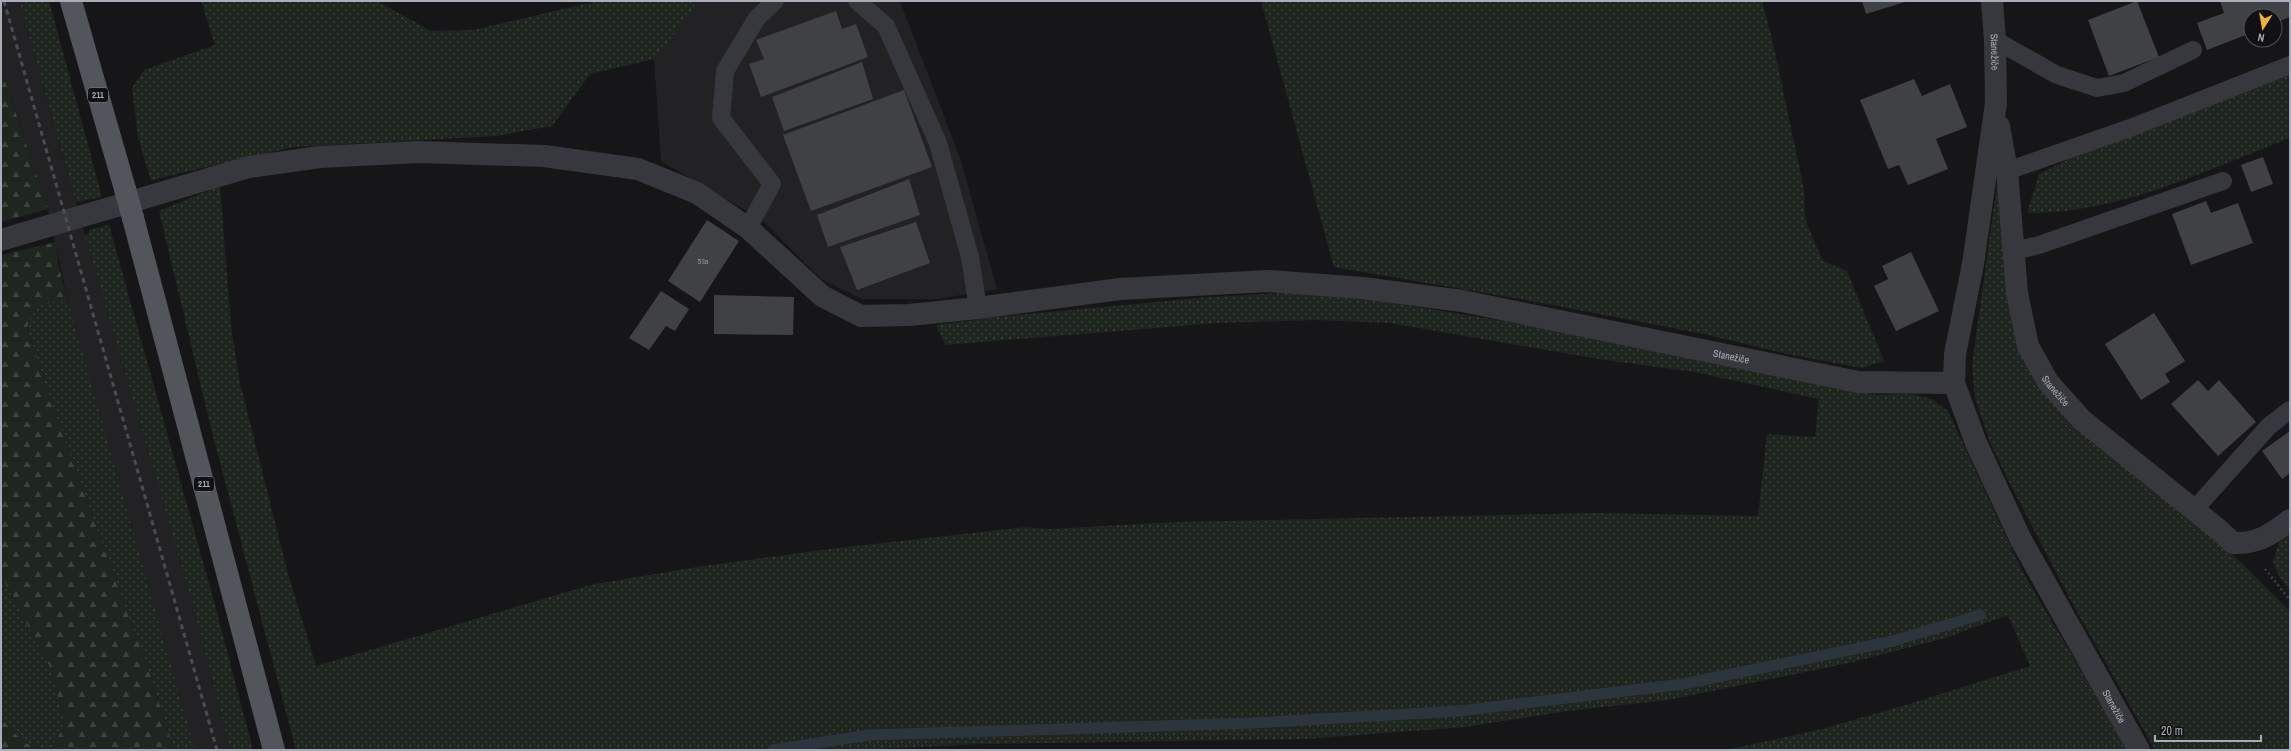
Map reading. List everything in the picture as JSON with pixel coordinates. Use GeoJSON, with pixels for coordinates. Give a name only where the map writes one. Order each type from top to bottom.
{"type":"FeatureCollection","features":[{"type":"Feature","properties":{"kind":"main road","name":"211"},"geometry":{"type":"LineString","coordinates":[[71,1],[133,218],[274,750]]}},
{"type":"Feature","properties":{"kind":"street","name":"Stanežiče"},"geometry":{"type":"LineString","coordinates":[[1992,1],[1995,40],[1996,104],[2007,171],[2017,292],[2028,346],[2048,382],[2082,420],[2233,543],[2250,544]]}},
{"type":"Feature","properties":{"kind":"street","name":"Stanežiče"},"geometry":{"type":"LineString","coordinates":[[1996,104],[1973,264],[1955,354],[1954,383],[1976,443],[2021,540],[2139,750]]}},
{"type":"Feature","properties":{"kind":"street","name":"Stanežiče"},"geometry":{"type":"LineString","coordinates":[[1,240],[249,167],[320,157],[419,152],[544,156],[638,169],[697,193],[748,228],[822,296],[861,316],[909,315],[978,308],[1120,289],[1268,281],[1363,288],[1462,301],[1674,346],[1858,382],[1954,383]]}},
{"type":"Feature","properties":{"kind":"street"},"geometry":{"type":"LineString","coordinates":[[2250,544],[2277,530],[2290,520]]}},
{"type":"Feature","properties":{"kind":"lane"},"geometry":{"type":"LineString","coordinates":[[748,228],[772,184],[721,118],[724,71],[757,18],[775,1]]}},
{"type":"Feature","properties":{"kind":"lane"},"geometry":{"type":"LineString","coordinates":[[857,1],[886,26],[938,143],[970,257],[978,308]]}},
{"type":"Feature","properties":{"kind":"lane"},"geometry":{"type":"LineString","coordinates":[[1995,40],[2057,75],[2097,88],[2124,83],[2193,50]]}},
{"type":"Feature","properties":{"kind":"lane"},"geometry":{"type":"LineString","coordinates":[[2007,171],[2130,128],[2290,65]]}},
{"type":"Feature","properties":{"kind":"lane"},"geometry":{"type":"LineString","coordinates":[[2013,250],[2040,245],[2223,181]]}},
{"type":"Feature","properties":{"kind":"lane"},"geometry":{"type":"LineString","coordinates":[[2194,510],[2269,426],[2290,410]]}},
{"type":"Feature","properties":{"kind":"path"},"geometry":{"type":"LineString","coordinates":[[2250,544],[2269,577],[2290,600]]}},
{"type":"Feature","properties":{"kind":"shaded area"},"geometry":{"type":"Polygon","coordinates":[[[1,1],[19,1],[85,235],[192,602],[230,750],[195,750],[68,301],[48,209],[1,69],[1,1]]]}},
{"type":"Feature","properties":{"kind":"shaded area"},"geometry":{"type":"Polygon","coordinates":[[[696,1],[900,1],[960,158],[997,289],[938,299],[862,299],[821,279],[762,220],[661,161],[654,59],[693,11],[696,1]]]}},
{"type":"Feature","properties":{"kind":"green space"},"geometry":{"type":"Polygon","coordinates":[[[19,1],[49,1],[102,197],[76,202],[19,1]]]}},
{"type":"Feature","properties":{"kind":"green space"},"geometry":{"type":"Polygon","coordinates":[[[201,1],[377,1],[431,31],[474,30],[597,1],[696,1],[693,11],[654,59],[590,74],[552,126],[496,136],[294,147],[151,180],[138,137],[132,88],[144,70],[215,45],[201,1]]]}},
{"type":"Feature","properties":{"kind":"green space"},"geometry":{"type":"Polygon","coordinates":[[[1261,1],[1762,1],[1772,39],[1804,189],[1805,220],[1823,261],[1847,271],[1884,361],[1862,368],[1792,355],[1704,334],[1537,302],[1334,267],[1261,1]]]}},
{"type":"Feature","properties":{"kind":"green space"},"geometry":{"type":"Polygon","coordinates":[[[1,69],[48,209],[1,222],[1,69]]]}},
{"type":"Feature","properties":{"kind":"green space"},"geometry":{"type":"Polygon","coordinates":[[[2290,75],[2290,138],[2162,188],[2128,198],[2095,206],[2061,211],[2027,213],[2039,174],[2071,158],[2290,75]]]}},
{"type":"Feature","properties":{"kind":"green space"},"geometry":{"type":"Polygon","coordinates":[[[1997,184],[2019,345],[2290,611],[2290,750],[2155,750],[2071,601],[2008,480],[1990,442],[1975,398],[1972,365],[1997,184]]]}},
{"type":"Feature","properties":{"kind":"green space"},"geometry":{"type":"Polygon","coordinates":[[[220,186],[231,326],[240,383],[287,570],[316,666],[594,584],[697,567],[829,549],[1026,527],[1050,529],[1176,522],[1597,513],[1758,516],[1767,434],[1815,437],[1819,399],[1695,372],[1605,360],[1390,323],[1316,320],[1216,323],[945,345],[936,325],[1006,316],[1211,297],[1283,293],[1363,298],[1588,335],[1835,388],[1878,395],[1911,394],[1932,399],[1948,411],[2022,571],[2128,750],[1726,750],[1822,729],[1909,704],[2030,666],[2008,615],[1945,638],[1849,663],[1668,700],[1567,711],[1465,727],[1306,739],[985,744],[858,750],[296,750],[211,428],[159,211],[220,186]]]}},
{"type":"Feature","properties":{"kind":"green space"},"geometry":{"type":"Polygon","coordinates":[[[109,225],[213,598],[253,750],[230,750],[192,602],[85,235],[90,233],[89,230],[109,225]]]}},
{"type":"Feature","properties":{"kind":"green space"},"geometry":{"type":"Polygon","coordinates":[[[56,242],[58,264],[68,301],[40,303],[31,315],[27,327],[44,382],[151,678],[174,750],[46,750],[58,738],[64,723],[52,671],[1,575],[1,255],[56,242]]]}},
{"type":"Feature","properties":{"kind":"green space"},"geometry":{"type":"Polygon","coordinates":[[[68,301],[195,750],[174,750],[151,678],[44,382],[27,326],[31,315],[40,303],[68,301]]]}},
{"type":"Feature","properties":{"kind":"green space"},"geometry":{"type":"Polygon","coordinates":[[[2290,531],[2290,591],[2279,576],[2273,561],[2280,539],[2290,531]]]}},
{"type":"Feature","properties":{"kind":"green space"},"geometry":{"type":"Polygon","coordinates":[[[1,575],[52,671],[64,723],[58,738],[46,750],[23,742],[1,718],[1,575]]]}},
{"type":"Feature","properties":{"kind":"green space"},"geometry":{"type":"Polygon","coordinates":[[[1,718],[23,742],[43,750],[1,750],[1,718]]]}},
{"type":"Feature","properties":{"kind":"building"},"geometry":{"type":"Polygon","coordinates":[[[1862,1],[1908,1],[1866,14],[1862,1]]]}},
{"type":"Feature","properties":{"kind":"building"},"geometry":{"type":"Polygon","coordinates":[[[2137,1],[2159,57],[2109,76],[2088,20],[2137,1]]]}},
{"type":"Feature","properties":{"kind":"building"},"geometry":{"type":"Polygon","coordinates":[[[2220,1],[2290,1],[2290,17],[2283,20],[2283,8],[2243,8],[2243,36],[2207,50],[2197,23],[2224,13],[2220,1]]]}},
{"type":"Feature","properties":{"kind":"building"},"geometry":{"type":"Polygon","coordinates":[[[836,11],[842,29],[856,24],[868,57],[761,97],[749,64],[764,59],[756,40],[836,11]]]}},
{"type":"Feature","properties":{"kind":"building"},"geometry":{"type":"Polygon","coordinates":[[[862,62],[873,99],[784,131],[772,97],[862,62]]]}},
{"type":"Feature","properties":{"kind":"building"},"geometry":{"type":"Polygon","coordinates":[[[1914,79],[1922,96],[1950,84],[1967,127],[1936,139],[1948,169],[1908,185],[1899,165],[1888,169],[1860,100],[1914,79]]]}},
{"type":"Feature","properties":{"kind":"building"},"geometry":{"type":"Polygon","coordinates":[[[904,90],[932,167],[811,211],[783,135],[904,90]]]}},
{"type":"Feature","properties":{"kind":"building"},"geometry":{"type":"Polygon","coordinates":[[[2263,157],[2273,184],[2251,192],[2241,165],[2263,157]]]}},
{"type":"Feature","properties":{"kind":"building"},"geometry":{"type":"Polygon","coordinates":[[[909,179],[920,215],[828,247],[817,215],[909,179]]]}},
{"type":"Feature","properties":{"kind":"building"},"geometry":{"type":"Polygon","coordinates":[[[2206,201],[2211,213],[2238,203],[2253,243],[2191,265],[2172,214],[2206,201]]]}},
{"type":"Feature","properties":{"kind":"building"},"geometry":{"type":"Polygon","coordinates":[[[707,220],[739,241],[700,302],[668,281],[707,220]]]}},
{"type":"Feature","properties":{"kind":"building"},"geometry":{"type":"Polygon","coordinates":[[[916,222],[930,263],[857,290],[840,247],[916,222]]]}},
{"type":"Feature","properties":{"kind":"building"},"geometry":{"type":"Polygon","coordinates":[[[1911,252],[1939,311],[1896,331],[1874,286],[1888,279],[1882,266],[1911,252]]]}},
{"type":"Feature","properties":{"kind":"building"},"geometry":{"type":"Polygon","coordinates":[[[661,291],[689,309],[675,331],[666,326],[649,350],[629,338],[661,291]]]}},
{"type":"Feature","properties":{"kind":"building"},"geometry":{"type":"Polygon","coordinates":[[[714,295],[794,297],[793,335],[714,334],[714,295]]]}},
{"type":"Feature","properties":{"kind":"building"},"geometry":{"type":"Polygon","coordinates":[[[2154,313],[2185,361],[2165,374],[2170,382],[2141,400],[2105,344],[2154,313]]]}},
{"type":"Feature","properties":{"kind":"building"},"geometry":{"type":"Polygon","coordinates":[[[2198,380],[2208,391],[2219,380],[2256,422],[2218,456],[2171,404],[2198,380]]]}},
{"type":"Feature","properties":{"kind":"building"},"geometry":{"type":"Polygon","coordinates":[[[2290,431],[2290,473],[2282,479],[2262,451],[2290,431]]]}},
{"type":"Feature","properties":{"kind":"waterway"},"geometry":{"type":"LineString","coordinates":[[773,750],[869,735],[1253,723],[1459,711],[1683,684],[1893,641],[1980,615]]}},
{"type":"Feature","properties":{"kind":"railway"},"geometry":{"type":"LineString","coordinates":[[4,1],[217,750]]}}]}
